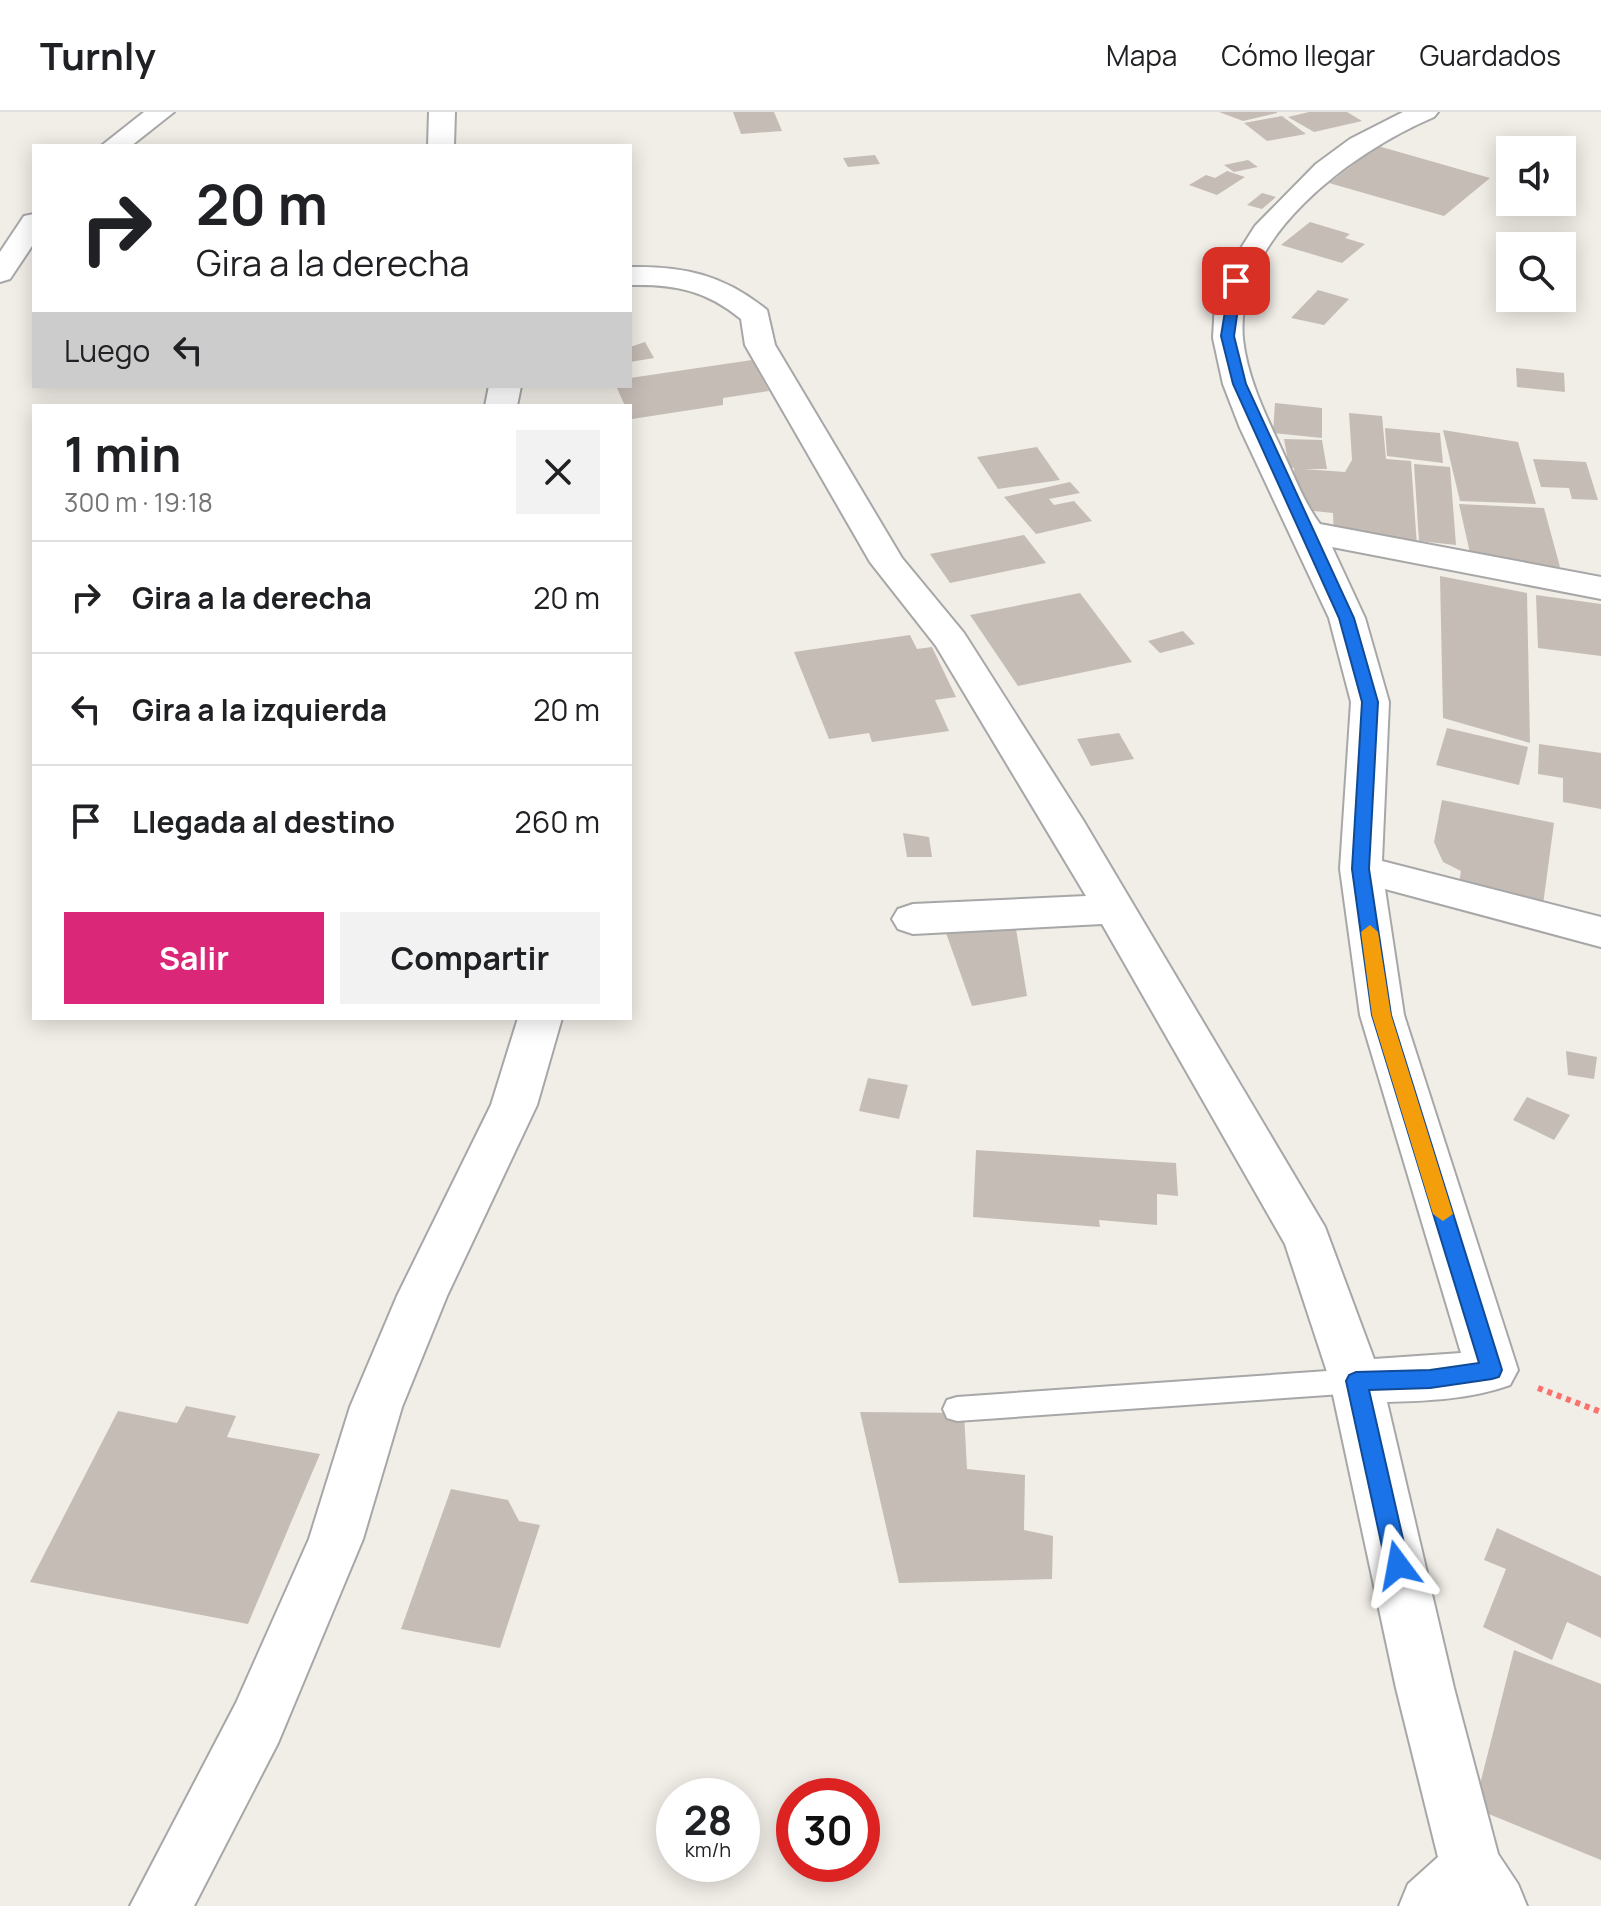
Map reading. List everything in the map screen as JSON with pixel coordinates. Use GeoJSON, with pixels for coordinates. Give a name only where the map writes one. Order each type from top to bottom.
{"type":"FeatureCollection","features":[{"type":"Feature","properties":{"kind":"street"},"geometry":{"type":"LineString","coordinates":[[117,144],[161,112]]}},
{"type":"Feature","properties":{"kind":"street"},"geometry":{"type":"LineString","coordinates":[[441,144],[442,112]]}},
{"type":"Feature","properties":{"kind":"street"},"geometry":{"type":"LineString","coordinates":[[1356,1381],[1430,1379],[1492,1370],[1382,1015],[1361,869],[1370,702],[1347,618],[1308,532],[1296,515],[1240,384],[1228,336],[1236,281],[1285,203],[1371,135],[1425,112]]}},
{"type":"Feature","properties":{"kind":"street"},"geometry":{"type":"LineString","coordinates":[[0,273],[32,225]]}},
{"type":"Feature","properties":{"kind":"street"},"geometry":{"type":"LineString","coordinates":[[632,276],[685,276],[726,289],[756,316],[760,345],[887,562],[951,641],[1116,909],[1308,1241],[1356,1381],[1425,1688],[1466,1893]]}},
{"type":"Feature","properties":{"kind":"street"},"geometry":{"type":"LineString","coordinates":[[1308,532],[1601,588]]}},
{"type":"Feature","properties":{"kind":"street"},"geometry":{"type":"LineString","coordinates":[[1361,869],[1601,932]]}},
{"type":"Feature","properties":{"kind":"street"},"geometry":{"type":"LineString","coordinates":[[913,919],[1116,909]]}},
{"type":"Feature","properties":{"kind":"street"},"geometry":{"type":"LineString","coordinates":[[161,1906],[257,1723],[336,1539],[376,1407],[422,1296],[514,1105],[539,1020]]}},
{"type":"Feature","properties":{"kind":"lane"},"geometry":{"type":"LineString","coordinates":[[957,1409],[1356,1381]]}},
{"type":"Feature","properties":{"kind":"path"},"geometry":{"type":"LineString","coordinates":[[1492,1370],[1601,1412]]}},
{"type":"Feature","properties":{"kind":"building"},"geometry":{"type":"Polygon","coordinates":[[[733,112],[774,112],[782,131],[741,134],[733,112]]]}},
{"type":"Feature","properties":{"kind":"building"},"geometry":{"type":"Polygon","coordinates":[[[1219,112],[1277,112],[1277,113],[1243,121],[1219,112]]]}},
{"type":"Feature","properties":{"kind":"building"},"geometry":{"type":"Polygon","coordinates":[[[1309,112],[1347,112],[1362,121],[1314,132],[1288,117],[1309,112]]]}},
{"type":"Feature","properties":{"kind":"building"},"geometry":{"type":"Polygon","coordinates":[[[1282,116],[1306,134],[1267,141],[1244,123],[1282,116]]]}},
{"type":"Feature","properties":{"kind":"building"},"geometry":{"type":"Polygon","coordinates":[[[1378,146],[1490,178],[1444,216],[1329,183],[1378,146]]]}},
{"type":"Feature","properties":{"kind":"building"},"geometry":{"type":"Polygon","coordinates":[[[875,155],[880,164],[848,167],[843,158],[875,155]]]}},
{"type":"Feature","properties":{"kind":"building"},"geometry":{"type":"Polygon","coordinates":[[[1248,160],[1258,167],[1234,172],[1224,165],[1248,160]]]}},
{"type":"Feature","properties":{"kind":"building"},"geometry":{"type":"Polygon","coordinates":[[[1227,171],[1245,177],[1217,195],[1189,185],[1206,175],[1215,178],[1227,171]]]}},
{"type":"Feature","properties":{"kind":"building"},"geometry":{"type":"Polygon","coordinates":[[[1262,193],[1276,197],[1262,209],[1247,205],[1262,193]]]}},
{"type":"Feature","properties":{"kind":"building"},"geometry":{"type":"Polygon","coordinates":[[[1310,222],[1350,234],[1345,238],[1365,244],[1342,263],[1281,245],[1310,222]]]}},
{"type":"Feature","properties":{"kind":"building"},"geometry":{"type":"Polygon","coordinates":[[[1318,290],[1349,299],[1324,325],[1291,318],[1318,290]]]}},
{"type":"Feature","properties":{"kind":"building"},"geometry":{"type":"Polygon","coordinates":[[[645,342],[654,358],[632,362],[632,346],[645,342]]]}},
{"type":"Feature","properties":{"kind":"building"},"geometry":{"type":"Polygon","coordinates":[[[752,360],[769,391],[723,398],[723,405],[632,419],[632,404],[624,404],[617,388],[632,388],[632,378],[752,360]]]}},
{"type":"Feature","properties":{"kind":"building"},"geometry":{"type":"Polygon","coordinates":[[[1516,368],[1564,373],[1565,392],[1517,387],[1516,368]]]}},
{"type":"Feature","properties":{"kind":"building"},"geometry":{"type":"Polygon","coordinates":[[[1275,403],[1322,408],[1322,438],[1273,433],[1275,403]]]}},
{"type":"Feature","properties":{"kind":"building"},"geometry":{"type":"Polygon","coordinates":[[[1349,413],[1382,416],[1386,459],[1411,461],[1417,546],[1334,539],[1333,513],[1295,509],[1294,468],[1289,467],[1284,439],[1322,440],[1327,469],[1304,469],[1345,472],[1352,460],[1349,413]]]}},
{"type":"Feature","properties":{"kind":"building"},"geometry":{"type":"Polygon","coordinates":[[[1385,428],[1440,433],[1443,463],[1387,456],[1385,428]]]}},
{"type":"Feature","properties":{"kind":"building"},"geometry":{"type":"Polygon","coordinates":[[[1443,430],[1518,442],[1536,504],[1460,501],[1443,430]]]}},
{"type":"Feature","properties":{"kind":"building"},"geometry":{"type":"Polygon","coordinates":[[[1037,447],[1060,480],[998,489],[977,457],[1037,447]]]}},
{"type":"Feature","properties":{"kind":"building"},"geometry":{"type":"Polygon","coordinates":[[[1533,459],[1586,462],[1598,500],[1572,499],[1569,488],[1541,487],[1533,459]]]}},
{"type":"Feature","properties":{"kind":"building"},"geometry":{"type":"Polygon","coordinates":[[[1414,464],[1450,467],[1456,545],[1419,541],[1414,464]]]}},
{"type":"Feature","properties":{"kind":"building"},"geometry":{"type":"Polygon","coordinates":[[[1070,482],[1080,493],[1049,499],[1054,505],[1074,501],[1092,521],[1036,534],[1004,497],[1070,482]]]}},
{"type":"Feature","properties":{"kind":"building"},"geometry":{"type":"Polygon","coordinates":[[[1459,504],[1544,508],[1560,567],[1472,562],[1459,504]]]}},
{"type":"Feature","properties":{"kind":"building"},"geometry":{"type":"Polygon","coordinates":[[[1024,535],[1046,563],[950,583],[930,554],[1024,535]]]}},
{"type":"Feature","properties":{"kind":"building"},"geometry":{"type":"Polygon","coordinates":[[[1440,576],[1527,593],[1530,743],[1443,718],[1440,576]]]}},
{"type":"Feature","properties":{"kind":"building"},"geometry":{"type":"Polygon","coordinates":[[[1080,593],[1132,662],[1018,686],[970,615],[1080,593]]]}},
{"type":"Feature","properties":{"kind":"building"},"geometry":{"type":"Polygon","coordinates":[[[1536,595],[1601,604],[1601,656],[1538,648],[1536,595]]]}},
{"type":"Feature","properties":{"kind":"building"},"geometry":{"type":"Polygon","coordinates":[[[1183,631],[1195,644],[1160,653],[1148,641],[1183,631]]]}},
{"type":"Feature","properties":{"kind":"building"},"geometry":{"type":"Polygon","coordinates":[[[910,635],[917,649],[932,647],[956,697],[935,700],[949,731],[872,742],[869,733],[829,739],[794,652],[910,635]]]}},
{"type":"Feature","properties":{"kind":"building"},"geometry":{"type":"Polygon","coordinates":[[[1447,728],[1528,747],[1519,785],[1436,765],[1447,728]]]}},
{"type":"Feature","properties":{"kind":"building"},"geometry":{"type":"Polygon","coordinates":[[[1119,733],[1134,759],[1091,766],[1077,739],[1119,733]]]}},
{"type":"Feature","properties":{"kind":"building"},"geometry":{"type":"Polygon","coordinates":[[[1539,744],[1601,753],[1601,809],[1563,802],[1563,778],[1538,774],[1539,744]]]}},
{"type":"Feature","properties":{"kind":"building"},"geometry":{"type":"Polygon","coordinates":[[[1442,800],[1554,823],[1542,912],[1457,894],[1461,871],[1443,862],[1434,842],[1442,800]]]}},
{"type":"Feature","properties":{"kind":"building"},"geometry":{"type":"Polygon","coordinates":[[[903,833],[929,837],[932,857],[907,857],[903,833]]]}},
{"type":"Feature","properties":{"kind":"building"},"geometry":{"type":"Polygon","coordinates":[[[1016,929],[1027,996],[972,1006],[946,933],[1016,929]]]}},
{"type":"Feature","properties":{"kind":"building"},"geometry":{"type":"Polygon","coordinates":[[[1566,1051],[1597,1057],[1594,1079],[1568,1075],[1566,1051]]]}},
{"type":"Feature","properties":{"kind":"building"},"geometry":{"type":"Polygon","coordinates":[[[868,1078],[908,1085],[899,1119],[859,1111],[868,1078]]]}},
{"type":"Feature","properties":{"kind":"building"},"geometry":{"type":"Polygon","coordinates":[[[1527,1097],[1570,1115],[1554,1140],[1513,1120],[1527,1097]]]}},
{"type":"Feature","properties":{"kind":"building"},"geometry":{"type":"Polygon","coordinates":[[[976,1150],[1176,1163],[1178,1196],[1157,1194],[1157,1225],[1099,1220],[1100,1227],[973,1217],[976,1150]]]}},
{"type":"Feature","properties":{"kind":"building"},"geometry":{"type":"Polygon","coordinates":[[[186,1406],[236,1416],[227,1437],[320,1454],[248,1624],[30,1582],[118,1411],[177,1423],[186,1406]]]}},
{"type":"Feature","properties":{"kind":"building"},"geometry":{"type":"Polygon","coordinates":[[[860,1412],[964,1413],[967,1469],[1025,1475],[1024,1530],[1053,1536],[1052,1579],[899,1583],[860,1412]]]}},
{"type":"Feature","properties":{"kind":"building"},"geometry":{"type":"Polygon","coordinates":[[[451,1489],[508,1500],[519,1521],[540,1525],[500,1648],[401,1629],[451,1489]]]}},
{"type":"Feature","properties":{"kind":"building"},"geometry":{"type":"Polygon","coordinates":[[[1497,1528],[1601,1576],[1601,1638],[1567,1622],[1552,1660],[1483,1627],[1506,1569],[1484,1560],[1497,1528]]]}},
{"type":"Feature","properties":{"kind":"building"},"geometry":{"type":"Polygon","coordinates":[[[1514,1650],[1601,1684],[1601,1860],[1474,1808],[1514,1650]]]}},
{"type":"Feature","properties":{"kind":"slow traffic"},"geometry":{"type":"LineString","coordinates":[[1370,932],[1382,1015],[1443,1214]]}},
{"type":"Feature","properties":{"kind":"route"},"geometry":{"type":"LineString","coordinates":[[1236,281],[1228,336],[1240,384],[1296,515],[1308,532],[1347,618],[1370,702],[1361,869],[1382,1015],[1492,1370],[1430,1379],[1356,1381],[1398,1565]]}}]}
